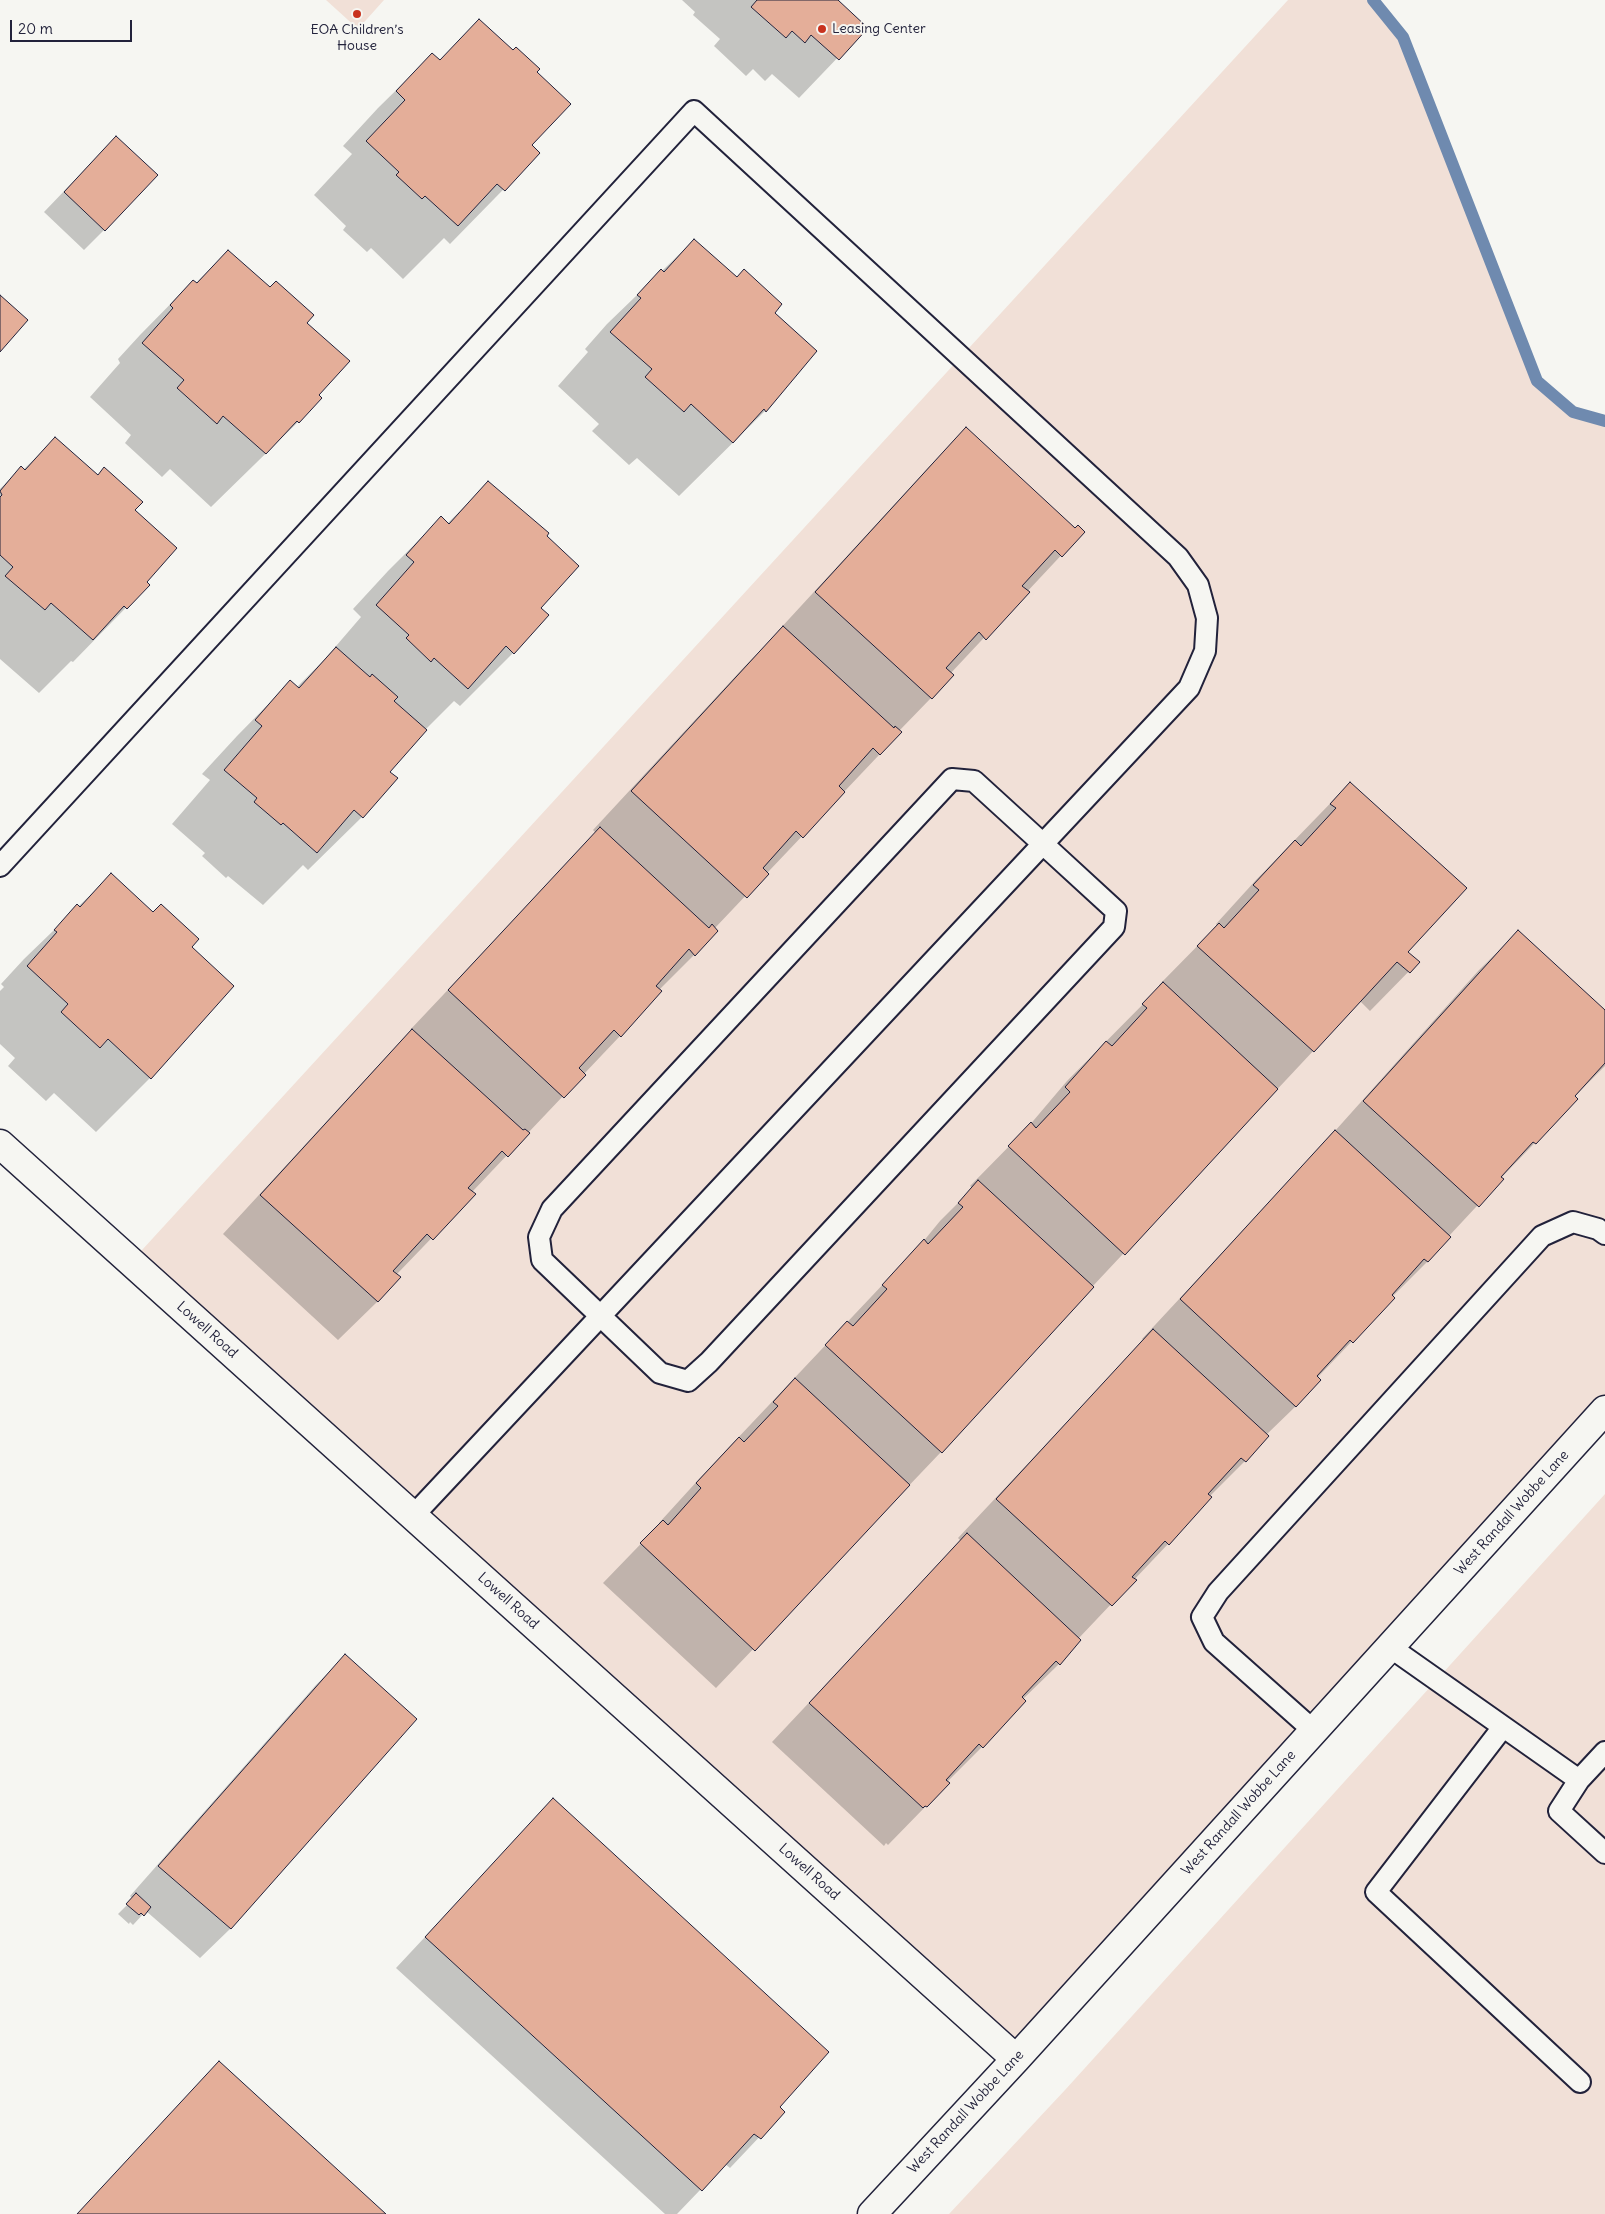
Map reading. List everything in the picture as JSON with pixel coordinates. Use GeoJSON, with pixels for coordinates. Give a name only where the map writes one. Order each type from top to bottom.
{"type":"FeatureCollection","features":[{"type":"Feature","properties":{"kind":"street","name":"Lowell Road"},"geometry":{"type":"LineString","coordinates":[[0,1144],[1016,2058]]}},
{"type":"Feature","properties":{"kind":"street","name":"West Randall Wobbe Lane"},"geometry":{"type":"LineString","coordinates":[[872,2214],[1605,1410]]}},
{"type":"Feature","properties":{"kind":"lane"},"geometry":{"type":"LineString","coordinates":[[0,866],[694,111],[1178,558],[1198,585],[1207,618],[1205,651],[1189,688],[414,1516]]}},
{"type":"Feature","properties":{"kind":"lane"},"geometry":{"type":"LineString","coordinates":[[952,778],[974,781],[1116,910],[1114,927],[709,1362],[688,1381],[660,1374],[602,1315],[542,1260],[539,1237],[552,1210],[952,778]]}},
{"type":"Feature","properties":{"kind":"lane"},"geometry":{"type":"LineString","coordinates":[[1314,1731],[1214,1642],[1202,1617],[1218,1592],[1542,1236],[1573,1222],[1598,1229],[1605,1234]]}},
{"type":"Feature","properties":{"kind":"lane"},"geometry":{"type":"LineString","coordinates":[[1390,1647],[1579,1780]]}},
{"type":"Feature","properties":{"kind":"lane"},"geometry":{"type":"LineString","coordinates":[[1503,1726],[1376,1892],[1580,2082]]}},
{"type":"Feature","properties":{"kind":"lane"},"geometry":{"type":"LineString","coordinates":[[1605,1752],[1579,1780],[1559,1811],[1605,1853]]}},
{"type":"Feature","properties":{"kind":"shaded area","name":"EOA Children’s House"},"geometry":{"type":"Polygon","coordinates":[[[326,0],[384,0],[358,29],[326,0]]]}},
{"type":"Feature","properties":{"kind":"shaded area"},"geometry":{"type":"Polygon","coordinates":[[[1288,0],[1373,0],[1403,37],[1537,381],[1573,412],[1605,421],[1605,1410],[1016,2059],[131,1262],[1288,0]]]}},
{"type":"Feature","properties":{"kind":"shaded area"},"geometry":{"type":"Polygon","coordinates":[[[1605,1494],[1605,2214],[949,2214],[1065,2090],[1605,1494]]]}},
{"type":"Feature","properties":{"kind":"building","name":"Leasing Center"},"geometry":{"type":"Polygon","coordinates":[[[757,0],[838,0],[868,28],[839,60],[811,35],[805,43],[792,31],[786,38],[751,7],[757,0]]]}},
{"type":"Feature","properties":{"kind":"building"},"geometry":{"type":"Polygon","coordinates":[[[479,19],[513,50],[516,47],[540,69],[537,72],[571,104],[532,145],[540,153],[505,191],[497,184],[458,226],[425,196],[422,199],[396,175],[399,172],[366,141],[405,100],[396,91],[432,53],[440,60],[479,19]]]}},
{"type":"Feature","properties":{"kind":"building"},"geometry":{"type":"Polygon","coordinates":[[[116,136],[158,175],[105,231],[64,192],[116,136]]]}},
{"type":"Feature","properties":{"kind":"building"},"geometry":{"type":"Polygon","coordinates":[[[694,239],[737,277],[744,269],[782,304],[775,313],[817,351],[766,412],[764,409],[733,443],[691,404],[684,412],[645,377],[652,369],[610,332],[641,298],[637,295],[661,269],[664,272],[694,239]]]}},
{"type":"Feature","properties":{"kind":"building"},"geometry":{"type":"Polygon","coordinates":[[[228,250],[270,287],[276,281],[314,315],[307,323],[350,361],[319,395],[322,398],[266,454],[223,416],[217,424],[177,388],[184,380],[142,343],[173,308],[170,305],[193,280],[197,283],[228,250]]]}},
{"type":"Feature","properties":{"kind":"building"},"geometry":{"type":"Polygon","coordinates":[[[0,295],[28,320],[0,352],[0,295]]]}},
{"type":"Feature","properties":{"kind":"building"},"geometry":{"type":"Polygon","coordinates":[[[966,427],[1075,528],[1078,525],[1085,532],[1062,557],[1055,550],[1022,586],[1030,592],[986,640],[979,632],[946,668],[954,675],[932,699],[815,592],[966,427]]]}},
{"type":"Feature","properties":{"kind":"building"},"geometry":{"type":"Polygon","coordinates":[[[55,437],[98,475],[104,467],[143,502],[135,510],[177,548],[147,582],[150,585],[127,609],[124,606],[93,640],[51,603],[45,610],[5,576],[13,567],[0,555],[0,497],[2,495],[0,491],[21,466],[25,470],[55,437]]]}},
{"type":"Feature","properties":{"kind":"building"},"geometry":{"type":"Polygon","coordinates":[[[488,481],[549,533],[547,536],[579,566],[541,608],[549,615],[514,654],[506,646],[468,689],[434,658],[431,662],[406,638],[409,635],[376,605],[414,562],[406,555],[441,516],[449,524],[488,481]]]}},
{"type":"Feature","properties":{"kind":"building"},"geometry":{"type":"Polygon","coordinates":[[[783,626],[894,728],[895,726],[902,732],[880,755],[873,748],[839,786],[845,792],[803,838],[796,831],[763,868],[769,874],[747,898],[631,791],[783,626]]]}},
{"type":"Feature","properties":{"kind":"building"},"geometry":{"type":"Polygon","coordinates":[[[336,647],[370,677],[372,674],[398,697],[394,701],[427,730],[390,772],[398,778],[363,818],[354,810],[317,853],[283,823],[281,825],[254,802],[257,798],[224,770],[262,726],[255,720],[290,680],[299,688],[336,647]]]}},
{"type":"Feature","properties":{"kind":"building"},"geometry":{"type":"Polygon","coordinates":[[[1350,782],[1467,888],[1408,952],[1420,962],[1410,973],[1397,962],[1314,1052],[1197,946],[1219,923],[1224,928],[1259,890],[1253,885],[1295,840],[1301,846],[1336,808],[1330,804],[1350,782]]]}},
{"type":"Feature","properties":{"kind":"building"},"geometry":{"type":"Polygon","coordinates":[[[600,827],[709,928],[712,924],[718,931],[695,956],[689,949],[656,986],[662,991],[621,1037],[614,1030],[579,1068],[586,1075],[564,1098],[448,990],[600,827]]]}},
{"type":"Feature","properties":{"kind":"building"},"geometry":{"type":"Polygon","coordinates":[[[111,873],[153,912],[161,904],[199,939],[192,947],[234,986],[151,1079],[108,1039],[100,1048],[61,1012],[68,1004],[27,966],[57,932],[54,930],[77,904],[80,907],[111,873]]]}},
{"type":"Feature","properties":{"kind":"building"},"geometry":{"type":"Polygon","coordinates":[[[1518,930],[1605,1010],[1605,1063],[1575,1096],[1578,1099],[1536,1144],[1533,1142],[1501,1177],[1504,1179],[1479,1207],[1363,1101],[1518,930]]]}},
{"type":"Feature","properties":{"kind":"building"},"geometry":{"type":"Polygon","coordinates":[[[1163,982],[1278,1089],[1125,1255],[1008,1146],[1031,1122],[1036,1128],[1070,1092],[1065,1087],[1106,1041],[1112,1046],[1147,1008],[1142,1004],[1163,982]]]}},
{"type":"Feature","properties":{"kind":"building"},"geometry":{"type":"Polygon","coordinates":[[[412,1029],[523,1130],[525,1129],[530,1133],[508,1157],[502,1151],[468,1188],[476,1194],[433,1240],[427,1234],[393,1271],[401,1277],[378,1302],[260,1195],[412,1029]]]}},
{"type":"Feature","properties":{"kind":"building"},"geometry":{"type":"Polygon","coordinates":[[[1335,1130],[1451,1237],[1428,1262],[1424,1259],[1392,1295],[1395,1298],[1353,1343],[1350,1340],[1317,1376],[1321,1380],[1296,1407],[1180,1299],[1335,1130]]]}},
{"type":"Feature","properties":{"kind":"building"},"geometry":{"type":"Polygon","coordinates":[[[978,1180],[1094,1287],[942,1453],[825,1345],[847,1321],[853,1326],[887,1289],[882,1285],[924,1239],[928,1244],[963,1207],[958,1203],[978,1180]]]}},
{"type":"Feature","properties":{"kind":"building"},"geometry":{"type":"Polygon","coordinates":[[[1153,1329],[1269,1436],[1246,1462],[1241,1458],[1208,1494],[1212,1497],[1169,1545],[1165,1541],[1132,1577],[1137,1580],[1112,1606],[996,1499],[1153,1329]]]}},
{"type":"Feature","properties":{"kind":"building"},"geometry":{"type":"Polygon","coordinates":[[[795,1378],[910,1485],[755,1651],[640,1543],[663,1520],[668,1525],[701,1488],[696,1483],[739,1437],[744,1442],[778,1406],[773,1402],[795,1378]]]}},
{"type":"Feature","properties":{"kind":"building"},"geometry":{"type":"Polygon","coordinates":[[[967,1533],[1081,1640],[1060,1665],[1056,1661],[1022,1697],[1026,1701],[983,1748],[979,1744],[946,1780],[950,1783],[927,1807],[923,1808],[809,1703],[967,1533]]]}},
{"type":"Feature","properties":{"kind":"building"},"geometry":{"type":"Polygon","coordinates":[[[345,1654],[417,1719],[231,1929],[158,1866],[345,1654]]]}},
{"type":"Feature","properties":{"kind":"building"},"geometry":{"type":"Polygon","coordinates":[[[553,1798],[829,2052],[780,2107],[785,2112],[761,2139],[754,2134],[702,2191],[425,1937],[553,1798]]]}},
{"type":"Feature","properties":{"kind":"building"},"geometry":{"type":"Polygon","coordinates":[[[136,1893],[151,1907],[144,1916],[141,1913],[139,1915],[126,1904],[136,1893]]]}},
{"type":"Feature","properties":{"kind":"building"},"geometry":{"type":"Polygon","coordinates":[[[219,2061],[386,2214],[77,2214],[219,2061]]]}},
{"type":"Feature","properties":{"kind":"waterway"},"geometry":{"type":"LineString","coordinates":[[1373,0],[1403,37],[1537,381],[1573,412],[1605,421]]}},
{"type":"Feature","properties":{"kind":"place","name":"EOA Children’s House"},"geometry":{"type":"Point","coordinates":[357,14]}},
{"type":"Feature","properties":{"kind":"place","name":"Leasing Center"},"geometry":{"type":"Point","coordinates":[822,29]}}]}
